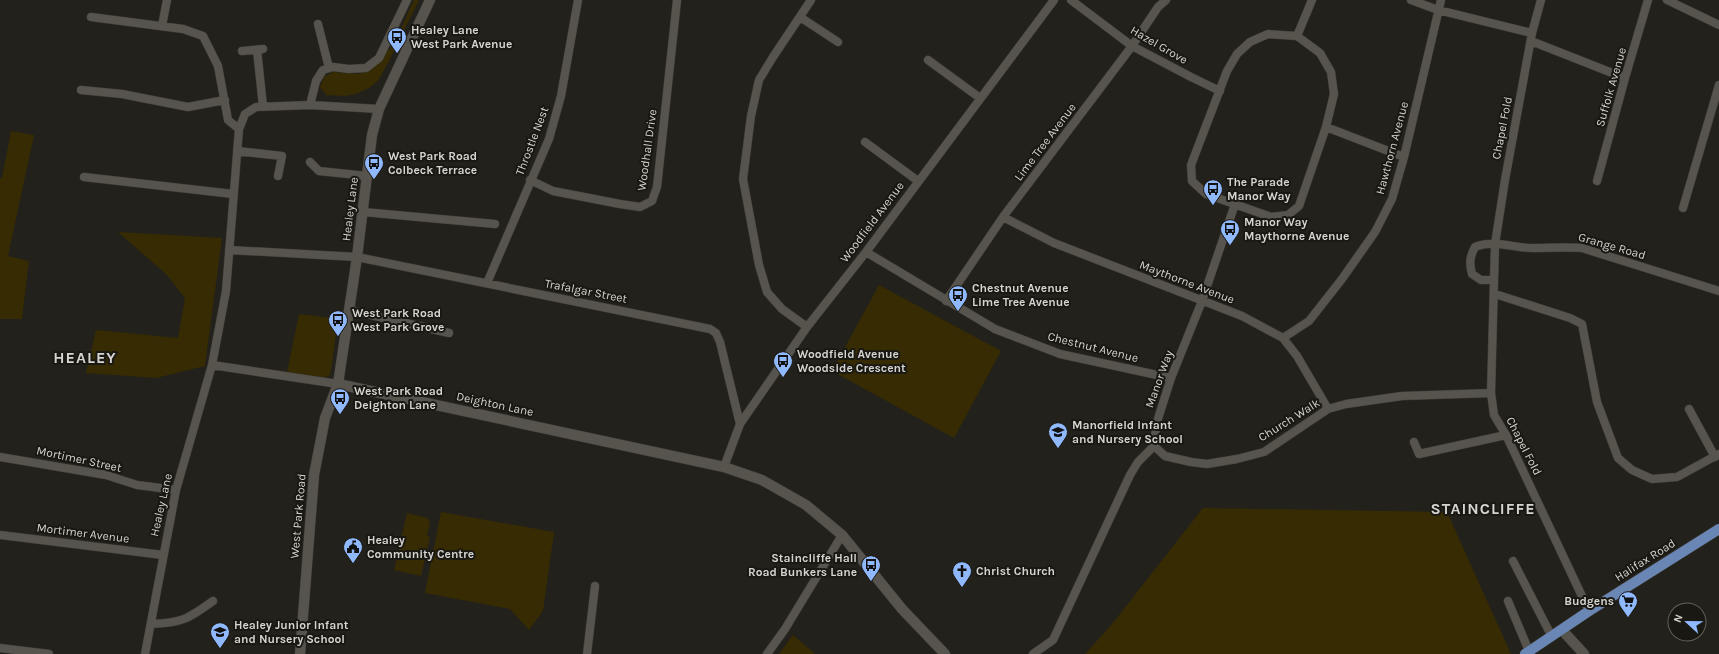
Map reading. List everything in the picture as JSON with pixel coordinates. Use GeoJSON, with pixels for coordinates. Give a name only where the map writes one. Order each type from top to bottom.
{"type":"FeatureCollection","features":[{"type":"Feature","properties":{"kind":"main road","name":"Halifax Road"},"geometry":{"type":"LineString","coordinates":[[1527,653],[1589,611],[1719,529]]}},
{"type":"Feature","properties":{"kind":"street"},"geometry":{"type":"LineString","coordinates":[[162,26],[167,0]]}},
{"type":"Feature","properties":{"kind":"street"},"geometry":{"type":"LineString","coordinates":[[310,104],[316,81],[323,70],[329,68],[366,68],[379,58],[407,0]]}},
{"type":"Feature","properties":{"kind":"street","name":"Healey Lane"},"geometry":{"type":"LineString","coordinates":[[338,384],[357,257],[372,135],[379,109],[430,0]]}},
{"type":"Feature","properties":{"kind":"street","name":"Throstle Nest"},"geometry":{"type":"LineString","coordinates":[[487,283],[548,139],[561,96],[578,0]]}},
{"type":"Feature","properties":{"kind":"street","name":"Woodhall Drive"},"geometry":{"type":"LineString","coordinates":[[530,180],[553,191],[620,204],[640,207],[652,201],[657,187],[677,0]]}},
{"type":"Feature","properties":{"kind":"street"},"geometry":{"type":"LineString","coordinates":[[807,327],[782,309],[767,292],[758,265],[743,178],[751,116],[759,80],[772,57],[811,0]]}},
{"type":"Feature","properties":{"kind":"street","name":"Woodfield Avenue"},"geometry":{"type":"LineString","coordinates":[[724,467],[740,424],[807,327],[866,252],[1054,0]]}},
{"type":"Feature","properties":{"kind":"street","name":"Hazel Grove"},"geometry":{"type":"LineString","coordinates":[[1071,0],[1132,46],[1220,91]]}},
{"type":"Feature","properties":{"kind":"street","name":"Lime Tree Avenue"},"geometry":{"type":"LineString","coordinates":[[946,301],[1003,217],[1132,46],[1158,7],[1166,0]]}},
{"type":"Feature","properties":{"kind":"street"},"geometry":{"type":"LineString","coordinates":[[1297,36],[1312,0]]}},
{"type":"Feature","properties":{"kind":"street"},"geometry":{"type":"LineString","coordinates":[[1411,0],[1438,10],[1531,37],[1625,78]]}},
{"type":"Feature","properties":{"kind":"street","name":"Hawthorn Avenue"},"geometry":{"type":"LineString","coordinates":[[1282,338],[1309,321],[1342,279],[1375,232],[1392,199],[1404,157],[1441,0]]}},
{"type":"Feature","properties":{"kind":"street","name":"Chapel Fold"},"geometry":{"type":"LineString","coordinates":[[1541,0],[1531,37],[1505,180],[1496,244],[1491,393],[1494,415],[1506,435],[1589,611]]}},
{"type":"Feature","properties":{"kind":"street","name":"Suffolk Avenue"},"geometry":{"type":"LineString","coordinates":[[1597,181],[1648,0]]}},
{"type":"Feature","properties":{"kind":"street"},"geometry":{"type":"LineString","coordinates":[[1667,0],[1719,25]]}},
{"type":"Feature","properties":{"kind":"street"},"geometry":{"type":"LineString","coordinates":[[91,17],[183,29],[203,36],[218,66],[228,120],[239,129],[245,114],[256,107],[310,104],[379,109]]}},
{"type":"Feature","properties":{"kind":"street"},"geometry":{"type":"LineString","coordinates":[[800,17],[838,42]]}},
{"type":"Feature","properties":{"kind":"street"},"geometry":{"type":"LineString","coordinates":[[318,24],[329,68]]}},
{"type":"Feature","properties":{"kind":"street"},"geometry":{"type":"LineString","coordinates":[[1268,34],[1297,36],[1320,53],[1331,72],[1334,94],[1326,127],[1299,206],[1288,215],[1272,216],[1206,194],[1192,180],[1191,165],[1227,70],[1237,54],[1250,42],[1268,34]]}},
{"type":"Feature","properties":{"kind":"street"},"geometry":{"type":"LineString","coordinates":[[242,51],[260,50],[263,106]]}},
{"type":"Feature","properties":{"kind":"street"},"geometry":{"type":"LineString","coordinates":[[928,60],[980,98]]}},
{"type":"Feature","properties":{"kind":"street"},"geometry":{"type":"LineString","coordinates":[[1683,208],[1719,85]]}},
{"type":"Feature","properties":{"kind":"street"},"geometry":{"type":"LineString","coordinates":[[81,90],[122,94],[188,107],[225,100]]}},
{"type":"Feature","properties":{"kind":"street"},"geometry":{"type":"LineString","coordinates":[[1326,127],[1404,157]]}},
{"type":"Feature","properties":{"kind":"street","name":"Healey Lane"},"geometry":{"type":"LineString","coordinates":[[145,654],[176,490],[212,364],[226,291],[239,129]]}},
{"type":"Feature","properties":{"kind":"street"},"geometry":{"type":"LineString","coordinates":[[865,142],[918,181]]}},
{"type":"Feature","properties":{"kind":"street"},"geometry":{"type":"LineString","coordinates":[[237,151],[282,156],[278,176]]}},
{"type":"Feature","properties":{"kind":"street"},"geometry":{"type":"LineString","coordinates":[[310,162],[319,171],[367,176]]}},
{"type":"Feature","properties":{"kind":"street"},"geometry":{"type":"LineString","coordinates":[[84,177],[233,194]]}},
{"type":"Feature","properties":{"kind":"street","name":"Manor Way"},"geometry":{"type":"LineString","coordinates":[[1154,446],[1156,424],[1171,378],[1202,301],[1235,204]]}},
{"type":"Feature","properties":{"kind":"street"},"geometry":{"type":"LineString","coordinates":[[363,212],[495,224]]}},
{"type":"Feature","properties":{"kind":"street","name":"Maythorne Avenue"},"geometry":{"type":"LineString","coordinates":[[1003,217],[1054,243],[1242,316],[1282,338],[1298,356],[1328,409]]}},
{"type":"Feature","properties":{"kind":"street"},"geometry":{"type":"LineString","coordinates":[[1494,280],[1481,280],[1472,274],[1470,266],[1471,255],[1475,246],[1484,242],[1496,244]]}},
{"type":"Feature","properties":{"kind":"street","name":"Grange Road"},"geometry":{"type":"LineString","coordinates":[[1496,244],[1531,248],[1560,246],[1582,248],[1719,291]]}},
{"type":"Feature","properties":{"kind":"street","name":"Trafalgar Street"},"geometry":{"type":"LineString","coordinates":[[229,250],[357,257],[710,329],[716,333],[720,342],[740,424]]}},
{"type":"Feature","properties":{"kind":"street","name":"Chestnut Avenue"},"geometry":{"type":"LineString","coordinates":[[866,252],[995,329],[1060,354],[1171,378]]}},
{"type":"Feature","properties":{"kind":"street"},"geometry":{"type":"LineString","coordinates":[[1495,294],[1582,324],[1596,402],[1618,458],[1632,470],[1652,479],[1677,477],[1717,456],[1689,409]]}},
{"type":"Feature","properties":{"kind":"street"},"geometry":{"type":"LineString","coordinates":[[349,310],[449,333]]}},
{"type":"Feature","properties":{"kind":"street","name":"Deighton Lane"},"geometry":{"type":"LineString","coordinates":[[212,364],[338,384],[724,467],[762,480],[806,505],[842,535],[902,610],[945,654]]}},
{"type":"Feature","properties":{"kind":"street","name":"West Park Road"},"geometry":{"type":"LineString","coordinates":[[300,654],[314,474],[325,418],[338,384]]}},
{"type":"Feature","properties":{"kind":"street","name":"Church Walk"},"geometry":{"type":"LineString","coordinates":[[1154,446],[1165,456],[1207,464],[1237,459],[1264,452],[1328,409],[1346,404],[1402,396],[1491,393]]}},
{"type":"Feature","properties":{"kind":"street"},"geometry":{"type":"LineString","coordinates":[[1414,442],[1419,454],[1506,435]]}},
{"type":"Feature","properties":{"kind":"street"},"geometry":{"type":"LineString","coordinates":[[1033,654],[1053,640],[1130,475],[1138,462],[1154,446]]}},
{"type":"Feature","properties":{"kind":"street","name":"Mortimer Street"},"geometry":{"type":"LineString","coordinates":[[0,457],[106,475],[137,485],[176,490]]}},
{"type":"Feature","properties":{"kind":"street","name":"Mortimer Avenue"},"geometry":{"type":"LineString","coordinates":[[0,535],[163,555]]}},
{"type":"Feature","properties":{"kind":"street"},"geometry":{"type":"LineString","coordinates":[[767,654],[785,628],[842,535]]}},
{"type":"Feature","properties":{"kind":"street"},"geometry":{"type":"LineString","coordinates":[[1513,561],[1552,636]]}},
{"type":"Feature","properties":{"kind":"street"},"geometry":{"type":"LineString","coordinates":[[587,654],[595,586]]}},
{"type":"Feature","properties":{"kind":"street"},"geometry":{"type":"LineString","coordinates":[[1508,601],[1527,653]]}},
{"type":"Feature","properties":{"kind":"street"},"geometry":{"type":"LineString","coordinates":[[151,624],[172,623],[190,618],[213,602]]}},
{"type":"Feature","properties":{"kind":"street"},"geometry":{"type":"LineString","coordinates":[[1562,630],[1584,654]]}},
{"type":"Feature","properties":{"kind":"street"},"geometry":{"type":"LineString","coordinates":[[0,648],[49,654]]}},
{"type":"Feature","properties":{"kind":"shaded area"},"geometry":{"type":"Polygon","coordinates":[[[414,0],[419,0],[378,81],[369,88],[356,94],[345,96],[326,95],[320,87],[324,77],[333,72],[357,74],[367,71],[393,46],[414,0]]]}},
{"type":"Feature","properties":{"kind":"shaded area"},"geometry":{"type":"Polygon","coordinates":[[[11,131],[34,135],[8,256],[29,261],[22,319],[0,319],[0,178],[2,178],[11,131]]]}},
{"type":"Feature","properties":{"kind":"shaded area"},"geometry":{"type":"Polygon","coordinates":[[[118,232],[222,238],[205,366],[156,378],[86,373],[96,330],[178,338],[185,298],[166,274],[118,232]]]}},
{"type":"Feature","properties":{"kind":"shaded area"},"geometry":{"type":"Polygon","coordinates":[[[879,285],[1001,351],[954,438],[832,371],[879,285]]]}},
{"type":"Feature","properties":{"kind":"shaded area"},"geometry":{"type":"Polygon","coordinates":[[[299,314],[338,319],[331,371],[330,375],[324,378],[287,372],[299,314]]]}},
{"type":"Feature","properties":{"kind":"shaded area"},"geometry":{"type":"Polygon","coordinates":[[[1203,508],[1447,512],[1511,654],[1085,654],[1112,624],[1203,508]]]}},
{"type":"Feature","properties":{"kind":"shaded area"},"geometry":{"type":"Polygon","coordinates":[[[441,512],[554,532],[543,611],[529,630],[510,609],[425,593],[441,512]]]}},
{"type":"Feature","properties":{"kind":"shaded area"},"geometry":{"type":"Polygon","coordinates":[[[407,513],[427,518],[430,522],[427,536],[430,537],[421,576],[394,570],[407,513]]]}},
{"type":"Feature","properties":{"kind":"shaded area"},"geometry":{"type":"Polygon","coordinates":[[[793,635],[815,654],[779,654],[793,635]]]}},
{"type":"Feature","properties":{"kind":"place","name":"Healey Lane West Park Avenue"},"geometry":{"type":"Point","coordinates":[397,54]}},
{"type":"Feature","properties":{"kind":"place","name":"West Park Road Colbeck Terrace"},"geometry":{"type":"Point","coordinates":[374,180]}},
{"type":"Feature","properties":{"kind":"place","name":"The Parade Manor Way"},"geometry":{"type":"Point","coordinates":[1213,206]}},
{"type":"Feature","properties":{"kind":"place","name":"Manor Way Maythorne Avenue"},"geometry":{"type":"Point","coordinates":[1230,246]}},
{"type":"Feature","properties":{"kind":"place","name":"Chestnut Avenue Lime Tree Avenue"},"geometry":{"type":"Point","coordinates":[958,312]}},
{"type":"Feature","properties":{"kind":"place","name":"West Park Road West Park Grove"},"geometry":{"type":"Point","coordinates":[338,337]}},
{"type":"Feature","properties":{"kind":"place","name":"Woodfield Avenue Woodside Crescent"},"geometry":{"type":"Point","coordinates":[783,378]}},
{"type":"Feature","properties":{"kind":"place","name":"West Park Road Deighton Lane"},"geometry":{"type":"Point","coordinates":[340,415]}},
{"type":"Feature","properties":{"kind":"place","name":"Manorfield Infant and Nursery School"},"geometry":{"type":"Point","coordinates":[1058,449]}},
{"type":"Feature","properties":{"kind":"place","name":"Healey Community Centre"},"geometry":{"type":"Point","coordinates":[353,564]}},
{"type":"Feature","properties":{"kind":"place","name":"Staincliffe Hall Road Bunkers Lane"},"geometry":{"type":"Point","coordinates":[871,582]}},
{"type":"Feature","properties":{"kind":"place","name":"Christ Church"},"geometry":{"type":"Point","coordinates":[962,588]}},
{"type":"Feature","properties":{"kind":"place","name":"Budgens"},"geometry":{"type":"Point","coordinates":[1628,618]}},
{"type":"Feature","properties":{"kind":"place","name":"Healey Junior Infant and Nursery School"},"geometry":{"type":"Point","coordinates":[220,649]}},
{"type":"Feature","properties":{"kind":"district","name":"HEALEY"},"geometry":{"type":"Point","coordinates":[85,357]}},
{"type":"Feature","properties":{"kind":"district","name":"STAINCLIFFE"},"geometry":{"type":"Point","coordinates":[1483,508]}}]}
